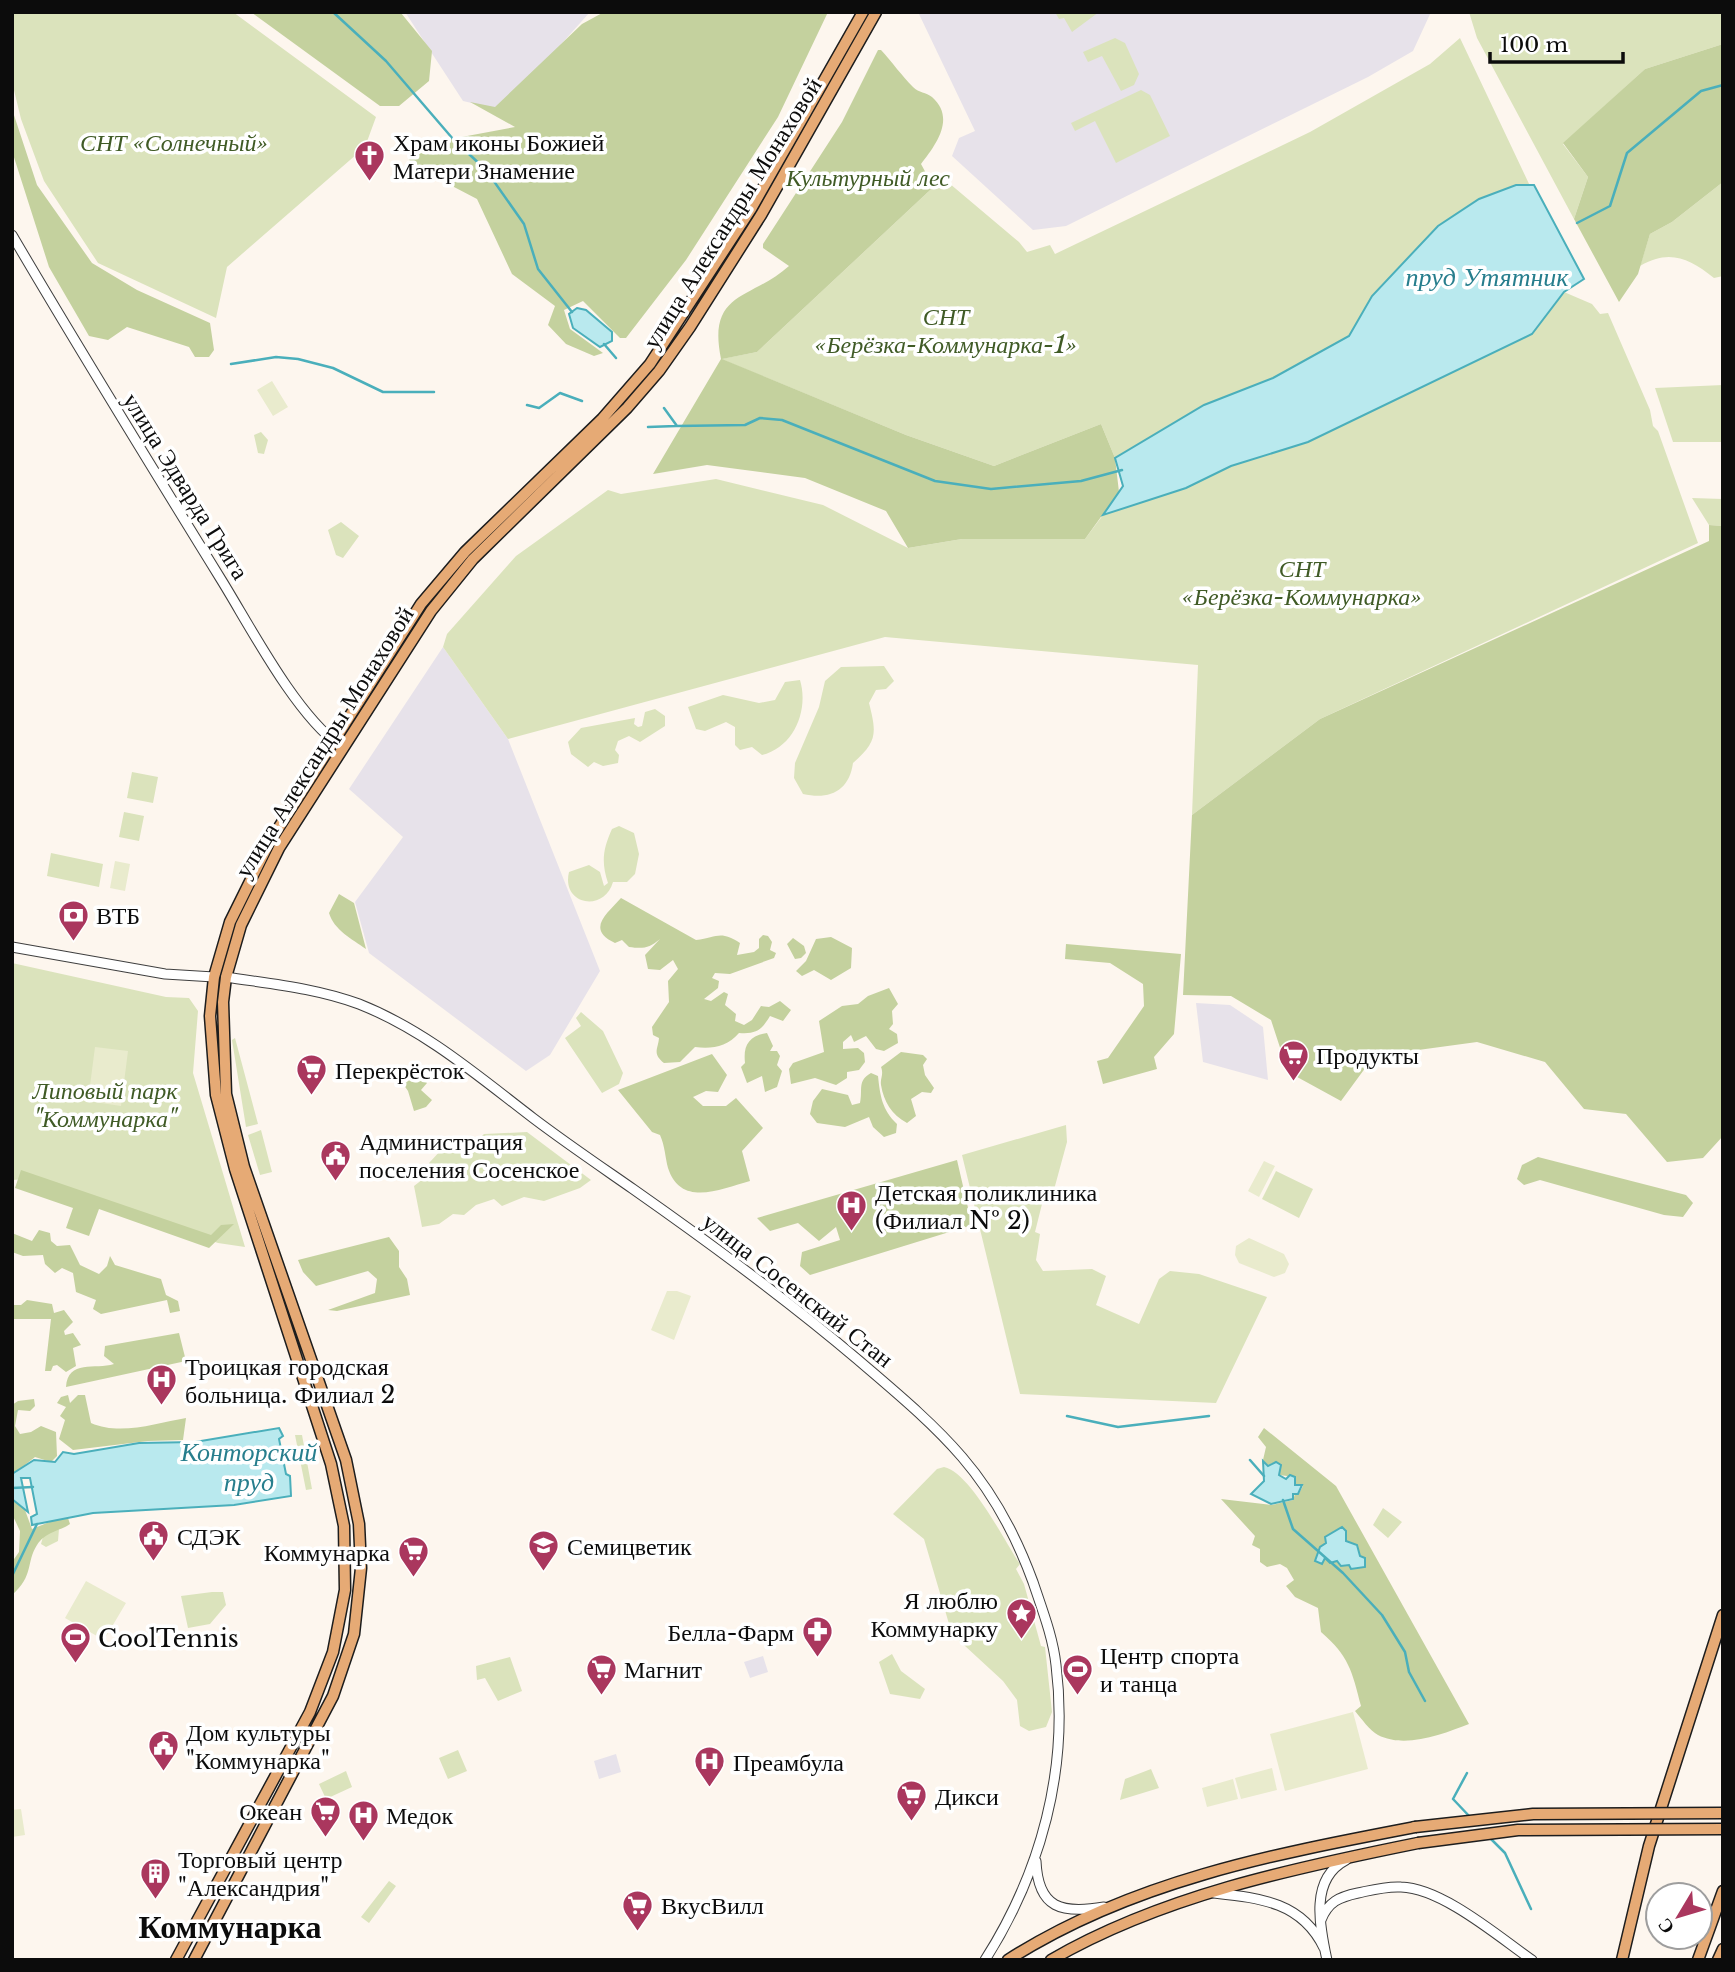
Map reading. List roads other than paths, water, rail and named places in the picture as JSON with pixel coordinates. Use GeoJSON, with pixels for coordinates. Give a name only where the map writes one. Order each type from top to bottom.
{"type":"FeatureCollection","features":[{"type":"Feature","properties":{"kind":"main road","name":"улица Александры Монаховой"},"geometry":{"type":"LineString","coordinates":[[338,744],[404,629],[443,576],[487,528],[602,419],[650,364],[751,209],[863,12]]}},
{"type":"Feature","properties":{"kind":"main road","name":"улица Александры Монаховой"},"geometry":{"type":"LineString","coordinates":[[176,1960],[314,1702],[338,1632],[346,1568],[343,1521],[331,1464],[235,1169],[216,1095],[210,1020],[230,922],[249,878],[338,744],[452,583],[495,536],[610,427],[659,371],[761,215],[876,12]]}},
{"type":"Feature","properties":{"kind":"main road","name":"улица Александры Монаховой"},"geometry":{"type":"LineString","coordinates":[[194,1960],[333,1696],[354,1634],[361,1568],[359,1524],[346,1460],[234,1129],[226,1094],[222,1052],[220,977]]}},
{"type":"Feature","properties":{"kind":"main road"},"geometry":{"type":"LineString","coordinates":[[1622,1960],[1652,1833],[1723,1615]]}},
{"type":"Feature","properties":{"kind":"main road"},"geometry":{"type":"LineString","coordinates":[[1008,1960],[1054,1932],[1105,1907],[1223,1868],[1415,1827],[1533,1814],[1723,1813]]}},
{"type":"Feature","properties":{"kind":"main road"},"geometry":{"type":"LineString","coordinates":[[1051,1960],[1107,1930],[1213,1893],[1354,1856],[1418,1843],[1518,1830],[1723,1829]]}},
{"type":"Feature","properties":{"kind":"main road"},"geometry":{"type":"LineString","coordinates":[[1698,1960],[1723,1891]]}},
{"type":"Feature","properties":{"kind":"main road"},"geometry":{"type":"LineString","coordinates":[[1718,1960],[1723,1949]]}},
{"type":"Feature","properties":{"kind":"street","name":"улица Эдварда Грига"},"geometry":{"type":"LineString","coordinates":[[12,235],[247,621],[292,691],[338,744]]}},
{"type":"Feature","properties":{"kind":"street","name":"улица Сосенский Стан"},"geometry":{"type":"LineString","coordinates":[[12,947],[165,974],[220,977],[293,986],[341,998],[390,1018],[437,1045],[554,1134],[720,1249],[787,1300],[899,1395],[962,1458],[992,1499],[1024,1560],[1044,1613],[1056,1663],[1060,1736],[1051,1805],[1036,1859],[985,1960]]}},
{"type":"Feature","properties":{"kind":"street"},"geometry":{"type":"LineString","coordinates":[[1327,1960],[1321,1920],[1323,1883],[1333,1868],[1354,1856]]}},
{"type":"Feature","properties":{"kind":"street"},"geometry":{"type":"LineString","coordinates":[[1036,1859],[1040,1888],[1054,1905],[1074,1911],[1105,1907]]}},
{"type":"Feature","properties":{"kind":"street"},"geometry":{"type":"LineString","coordinates":[[1321,1920],[1328,1906],[1339,1898],[1403,1887],[1426,1892],[1449,1905],[1532,1960]]}},
{"type":"Feature","properties":{"kind":"street"},"geometry":{"type":"LineString","coordinates":[[1213,1893],[1265,1899],[1288,1908],[1313,1929],[1325,1948]]}},
{"type":"Feature","properties":{"kind":"water","name":"пруд Утятник"},"geometry":{"type":"Polygon","coordinates":[[[1516,185],[1534,185],[1584,279],[1564,292],[1532,334],[1308,442],[1231,466],[1186,488],[1103,515],[1123,486],[1115,458],[1204,405],[1273,378],[1349,336],[1372,296],[1438,226],[1479,199],[1516,185]]]}},
{"type":"Feature","properties":{"kind":"water"},"geometry":{"type":"Polygon","coordinates":[[[577,308],[586,310],[612,332],[612,341],[600,347],[573,328],[569,314],[577,308]]]}},
{"type":"Feature","properties":{"kind":"water","name":"Конторский пруд"},"geometry":{"type":"Polygon","coordinates":[[[279,1428],[283,1436],[279,1439],[286,1474],[290,1476],[291,1496],[234,1505],[93,1513],[32,1525],[31,1517],[37,1514],[30,1478],[21,1478],[28,1512],[12,1499],[12,1474],[34,1460],[55,1462],[63,1452],[74,1454],[139,1443],[195,1442],[279,1428]]]}},
{"type":"Feature","properties":{"kind":"water"},"geometry":{"type":"Polygon","coordinates":[[[1263,1461],[1268,1466],[1276,1462],[1281,1465],[1279,1475],[1286,1479],[1290,1475],[1295,1477],[1295,1485],[1302,1485],[1298,1494],[1293,1494],[1293,1499],[1271,1504],[1251,1494],[1264,1481],[1263,1461]]]}},
{"type":"Feature","properties":{"kind":"water"},"geometry":{"type":"Polygon","coordinates":[[[1342,1527],[1346,1531],[1346,1541],[1357,1545],[1360,1556],[1365,1558],[1365,1567],[1351,1569],[1349,1565],[1341,1566],[1337,1561],[1330,1563],[1325,1558],[1322,1564],[1315,1561],[1320,1547],[1326,1543],[1325,1537],[1342,1527]]]}},
{"type":"Feature","properties":{"kind":"waterway"},"geometry":{"type":"LineString","coordinates":[[333,12],[386,61],[453,139],[486,170],[524,224],[538,269],[572,312]]}},
{"type":"Feature","properties":{"kind":"waterway"},"geometry":{"type":"LineString","coordinates":[[1577,223],[1610,206],[1627,153],[1701,91],[1723,85]]}},
{"type":"Feature","properties":{"kind":"waterway"},"geometry":{"type":"LineString","coordinates":[[604,344],[616,358]]}},
{"type":"Feature","properties":{"kind":"waterway"},"geometry":{"type":"LineString","coordinates":[[231,364],[276,357],[298,359],[333,368],[383,392],[434,392]]}},
{"type":"Feature","properties":{"kind":"waterway"},"geometry":{"type":"LineString","coordinates":[[527,405],[539,408],[560,393],[582,401]]}},
{"type":"Feature","properties":{"kind":"waterway"},"geometry":{"type":"LineString","coordinates":[[664,408],[677,426],[745,425],[760,418],[782,420],[935,481],[991,489],[1081,481],[1122,470]]}},
{"type":"Feature","properties":{"kind":"waterway"},"geometry":{"type":"LineString","coordinates":[[648,427],[676,426]]}},
{"type":"Feature","properties":{"kind":"waterway"},"geometry":{"type":"LineString","coordinates":[[1067,1416],[1118,1427],[1209,1416]]}},
{"type":"Feature","properties":{"kind":"waterway"},"geometry":{"type":"LineString","coordinates":[[1250,1460],[1264,1476]]}},
{"type":"Feature","properties":{"kind":"waterway"},"geometry":{"type":"LineString","coordinates":[[12,1488],[33,1487]]}},
{"type":"Feature","properties":{"kind":"waterway"},"geometry":{"type":"LineString","coordinates":[[1283,1500],[1293,1529],[1343,1573],[1382,1615],[1405,1652],[1409,1672],[1425,1701]]}},
{"type":"Feature","properties":{"kind":"waterway"},"geometry":{"type":"LineString","coordinates":[[12,1576],[37,1524]]}},
{"type":"Feature","properties":{"kind":"waterway"},"geometry":{"type":"LineString","coordinates":[[1467,1773],[1453,1799],[1471,1818]]}},
{"type":"Feature","properties":{"kind":"waterway"},"geometry":{"type":"LineString","coordinates":[[1490,1838],[1505,1853],[1531,1909]]}},
{"type":"Feature","properties":{"kind":"place","name":"Храм иконы Божией Матери Знамение"},"geometry":{"type":"Point","coordinates":[370,183]}},
{"type":"Feature","properties":{"kind":"place","name":"ВТБ"},"geometry":{"type":"Point","coordinates":[73,942]}},
{"type":"Feature","properties":{"kind":"place","name":"Продукты"},"geometry":{"type":"Point","coordinates":[1293,1082]}},
{"type":"Feature","properties":{"kind":"place","name":"Перекрёсток"},"geometry":{"type":"Point","coordinates":[312,1097]}},
{"type":"Feature","properties":{"kind":"place","name":"Администрация поселения Сосенское"},"geometry":{"type":"Point","coordinates":[336,1182]}},
{"type":"Feature","properties":{"kind":"place","name":"Детская поликлиника (Филиал № 2)"},"geometry":{"type":"Point","coordinates":[852,1233]}},
{"type":"Feature","properties":{"kind":"place","name":"Троицкая городская больница. Филиал 2"},"geometry":{"type":"Point","coordinates":[162,1407]}},
{"type":"Feature","properties":{"kind":"place","name":"СДЭК"},"geometry":{"type":"Point","coordinates":[154,1563]}},
{"type":"Feature","properties":{"kind":"place","name":"Семицветик"},"geometry":{"type":"Point","coordinates":[544,1573]}},
{"type":"Feature","properties":{"kind":"place","name":"Коммунарка"},"geometry":{"type":"Point","coordinates":[413,1579]}},
{"type":"Feature","properties":{"kind":"place","name":"Я люблю Коммунарку"},"geometry":{"type":"Point","coordinates":[1021,1641]}},
{"type":"Feature","properties":{"kind":"place","name":"Белла-Фарм"},"geometry":{"type":"Point","coordinates":[817,1659]}},
{"type":"Feature","properties":{"kind":"place","name":"CoolTennis"},"geometry":{"type":"Point","coordinates":[75,1665]}},
{"type":"Feature","properties":{"kind":"place","name":"Магнит"},"geometry":{"type":"Point","coordinates":[601,1696]}},
{"type":"Feature","properties":{"kind":"place","name":"Центр спорта и танца"},"geometry":{"type":"Point","coordinates":[1077,1696]}},
{"type":"Feature","properties":{"kind":"place","name":"Дом культуры \"Коммунарка\""},"geometry":{"type":"Point","coordinates":[163,1773]}},
{"type":"Feature","properties":{"kind":"place","name":"Преамбула"},"geometry":{"type":"Point","coordinates":[710,1789]}},
{"type":"Feature","properties":{"kind":"place","name":"Дикси"},"geometry":{"type":"Point","coordinates":[912,1823]}},
{"type":"Feature","properties":{"kind":"place","name":"Океан"},"geometry":{"type":"Point","coordinates":[325,1838]}},
{"type":"Feature","properties":{"kind":"place","name":"Медок"},"geometry":{"type":"Point","coordinates":[363,1842]}},
{"type":"Feature","properties":{"kind":"place","name":"Торговый центр \"Александрия\""},"geometry":{"type":"Point","coordinates":[155,1900]}},
{"type":"Feature","properties":{"kind":"place","name":"ВкусВилл"},"geometry":{"type":"Point","coordinates":[638,1932]}},
{"type":"Feature","properties":{"kind":"district","name":"Коммунарка"},"geometry":{"type":"Point","coordinates":[230,1927]}},
{"type":"Feature","properties":{"kind":"park label","name":"СНТ «Солнечный»"},"geometry":{"type":"Point","coordinates":[174,142]}},
{"type":"Feature","properties":{"kind":"park label","name":"Культурный лес"},"geometry":{"type":"Point","coordinates":[868,177]}},
{"type":"Feature","properties":{"kind":"park label","name":"СНТ «Берёзка-Коммунарка-1»"},"geometry":{"type":"Point","coordinates":[946,330]}},
{"type":"Feature","properties":{"kind":"park label","name":"СНТ «Берёзка-Коммунарка»"},"geometry":{"type":"Point","coordinates":[1302,582]}},
{"type":"Feature","properties":{"kind":"park label","name":"Липовый парк \"Коммунарка\""},"geometry":{"type":"Point","coordinates":[105,1104]}}]}
